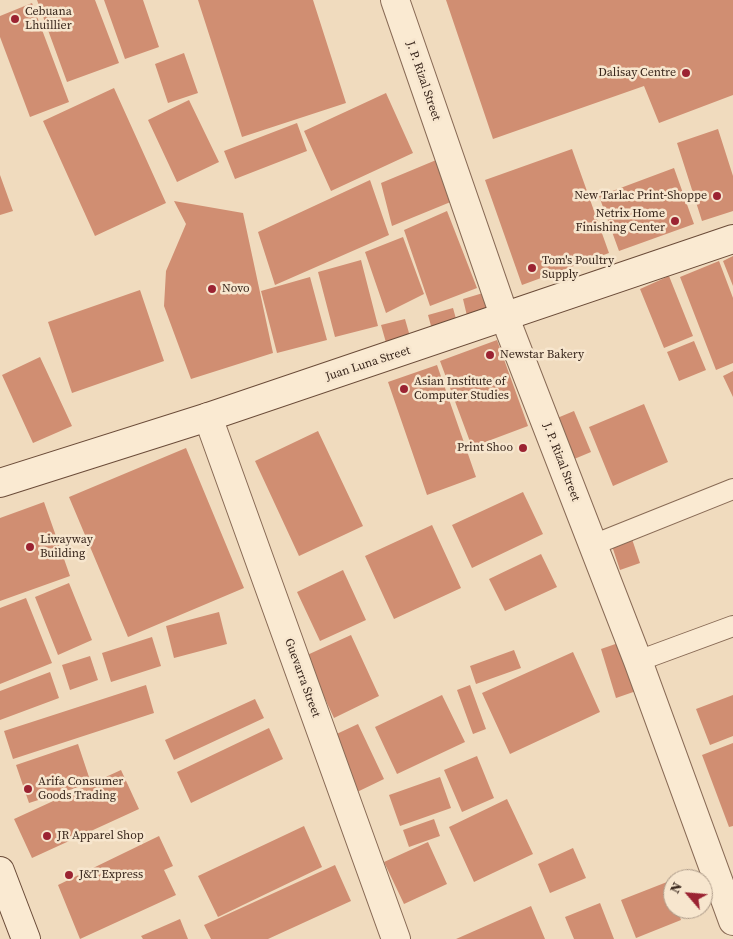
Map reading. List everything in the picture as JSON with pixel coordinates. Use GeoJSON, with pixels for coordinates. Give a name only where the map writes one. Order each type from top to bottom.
{"type":"FeatureCollection","features":[{"type":"Feature","properties":{"kind":"street","name":"J. P. Rizal Street"},"geometry":{"type":"LineString","coordinates":[[395,0],[505,318],[638,661],[733,922]]}},
{"type":"Feature","properties":{"kind":"street","name":"Juan Luna Street"},"geometry":{"type":"LineString","coordinates":[[0,483],[208,417],[505,318],[733,239]]}},
{"type":"Feature","properties":{"kind":"street","name":"Guevarra Street"},"geometry":{"type":"LineString","coordinates":[[208,417],[396,939]]}},
{"type":"Feature","properties":{"kind":"street"},"geometry":{"type":"LineString","coordinates":[[0,871],[26,939]]}},
{"type":"Feature","properties":{"kind":"lane"},"geometry":{"type":"LineString","coordinates":[[593,544],[733,489]]}},
{"type":"Feature","properties":{"kind":"lane"},"geometry":{"type":"LineString","coordinates":[[638,661],[733,626]]}},
{"type":"Feature","properties":{"kind":"building"},"geometry":{"type":"Polygon","coordinates":[[[37,0],[95,0],[119,63],[67,82],[37,0]]]}},
{"type":"Feature","properties":{"kind":"building"},"geometry":{"type":"Polygon","coordinates":[[[104,0],[143,0],[159,47],[125,59],[104,0]]]}},
{"type":"Feature","properties":{"kind":"building"},"geometry":{"type":"Polygon","coordinates":[[[198,0],[313,0],[346,103],[242,137],[198,0]]]}},
{"type":"Feature","properties":{"kind":"building"},"geometry":{"type":"Polygon","coordinates":[[[446,0],[733,0],[733,95],[659,123],[644,86],[493,139],[446,0]]]}},
{"type":"Feature","properties":{"kind":"building"},"geometry":{"type":"Polygon","coordinates":[[[32,3],[69,102],[30,117],[0,37],[0,16],[32,3]]]}},
{"type":"Feature","properties":{"kind":"building"},"geometry":{"type":"Polygon","coordinates":[[[184,53],[198,93],[168,103],[155,64],[184,53]]]}},
{"type":"Feature","properties":{"kind":"building"},"geometry":{"type":"Polygon","coordinates":[[[114,88],[166,203],[95,236],[43,121],[114,88]]]}},
{"type":"Feature","properties":{"kind":"building"},"geometry":{"type":"Polygon","coordinates":[[[386,93],[413,153],[331,191],[304,131],[386,93]]]}},
{"type":"Feature","properties":{"kind":"building"},"geometry":{"type":"Polygon","coordinates":[[[189,100],[219,162],[177,182],[148,120],[189,100]]]}},
{"type":"Feature","properties":{"kind":"building"},"geometry":{"type":"Polygon","coordinates":[[[297,123],[307,151],[235,179],[224,151],[297,123]]]}},
{"type":"Feature","properties":{"kind":"building"},"geometry":{"type":"Polygon","coordinates":[[[718,129],[733,176],[733,211],[702,221],[677,143],[718,129]]]}},
{"type":"Feature","properties":{"kind":"building"},"geometry":{"type":"Polygon","coordinates":[[[572,149],[609,253],[522,285],[485,180],[572,149]]]}},
{"type":"Feature","properties":{"kind":"building"},"geometry":{"type":"Polygon","coordinates":[[[441,158],[453,201],[392,226],[381,183],[441,158]]]}},
{"type":"Feature","properties":{"kind":"building"},"geometry":{"type":"Polygon","coordinates":[[[674,168],[694,224],[619,251],[599,196],[674,168]]]}},
{"type":"Feature","properties":{"kind":"building"},"geometry":{"type":"Polygon","coordinates":[[[0,175],[13,211],[0,215],[0,175]]]}},
{"type":"Feature","properties":{"kind":"building"},"geometry":{"type":"Polygon","coordinates":[[[370,180],[389,235],[275,285],[258,232],[370,180]]]}},
{"type":"Feature","properties":{"kind":"building","name":"Novo"},"geometry":{"type":"Polygon","coordinates":[[[174,201],[243,213],[273,353],[191,379],[164,306],[166,271],[186,224],[174,201]]]}},
{"type":"Feature","properties":{"kind":"building"},"geometry":{"type":"Polygon","coordinates":[[[447,211],[477,288],[430,306],[404,230],[447,211]]]}},
{"type":"Feature","properties":{"kind":"building"},"geometry":{"type":"Polygon","coordinates":[[[403,237],[424,294],[386,313],[365,252],[403,237]]]}},
{"type":"Feature","properties":{"kind":"building"},"geometry":{"type":"Polygon","coordinates":[[[733,256],[733,286],[723,261],[733,256]]]}},
{"type":"Feature","properties":{"kind":"building"},"geometry":{"type":"Polygon","coordinates":[[[361,260],[378,326],[335,337],[318,272],[361,260]]]}},
{"type":"Feature","properties":{"kind":"building"},"geometry":{"type":"Polygon","coordinates":[[[719,261],[733,298],[733,363],[716,370],[680,277],[719,261]]]}},
{"type":"Feature","properties":{"kind":"building"},"geometry":{"type":"Polygon","coordinates":[[[669,276],[693,336],[664,348],[640,289],[669,276]]]}},
{"type":"Feature","properties":{"kind":"building"},"geometry":{"type":"Polygon","coordinates":[[[310,277],[327,340],[277,353],[261,291],[310,277]]]}},
{"type":"Feature","properties":{"kind":"building"},"geometry":{"type":"Polygon","coordinates":[[[140,290],[164,361],[72,393],[48,322],[140,290]]]}},
{"type":"Feature","properties":{"kind":"building"},"geometry":{"type":"Polygon","coordinates":[[[493,290],[498,312],[468,320],[463,299],[493,290]]]}},
{"type":"Feature","properties":{"kind":"building"},"geometry":{"type":"Polygon","coordinates":[[[453,308],[458,326],[433,333],[428,315],[453,308]]]}},
{"type":"Feature","properties":{"kind":"building"},"geometry":{"type":"Polygon","coordinates":[[[405,319],[411,340],[387,346],[381,325],[405,319]]]}},
{"type":"Feature","properties":{"kind":"building"},"geometry":{"type":"Polygon","coordinates":[[[497,340],[528,426],[472,447],[440,361],[497,340]]]}},
{"type":"Feature","properties":{"kind":"building"},"geometry":{"type":"Polygon","coordinates":[[[694,341],[706,370],[679,381],[667,352],[694,341]]]}},
{"type":"Feature","properties":{"kind":"building"},"geometry":{"type":"Polygon","coordinates":[[[40,357],[72,426],[33,443],[2,375],[40,357]]]}},
{"type":"Feature","properties":{"kind":"building"},"geometry":{"type":"Polygon","coordinates":[[[437,365],[476,477],[427,495],[388,382],[437,365]]]}},
{"type":"Feature","properties":{"kind":"building"},"geometry":{"type":"Polygon","coordinates":[[[733,371],[733,397],[723,376],[733,371]]]}},
{"type":"Feature","properties":{"kind":"building"},"geometry":{"type":"Polygon","coordinates":[[[644,404],[668,462],[613,486],[589,427],[644,404]]]}},
{"type":"Feature","properties":{"kind":"building"},"geometry":{"type":"Polygon","coordinates":[[[574,411],[591,452],[567,462],[550,421],[574,411]]]}},
{"type":"Feature","properties":{"kind":"building"},"geometry":{"type":"Polygon","coordinates":[[[318,431],[363,526],[299,556],[255,461],[318,431]]]}},
{"type":"Feature","properties":{"kind":"building"},"geometry":{"type":"Polygon","coordinates":[[[186,448],[244,588],[128,637],[69,497],[186,448]]]}},
{"type":"Feature","properties":{"kind":"building"},"geometry":{"type":"Polygon","coordinates":[[[523,492],[543,534],[472,568],[452,525],[523,492]]]}},
{"type":"Feature","properties":{"kind":"building","name":"Liwayway Building"},"geometry":{"type":"Polygon","coordinates":[[[44,502],[70,576],[0,601],[0,518],[44,502]]]}},
{"type":"Feature","properties":{"kind":"building"},"geometry":{"type":"Polygon","coordinates":[[[432,525],[461,588],[394,619],[365,556],[432,525]]]}},
{"type":"Feature","properties":{"kind":"building"},"geometry":{"type":"Polygon","coordinates":[[[632,539],[640,563],[620,570],[612,546],[632,539]]]}},
{"type":"Feature","properties":{"kind":"building"},"geometry":{"type":"Polygon","coordinates":[[[541,554],[557,587],[505,611],[489,579],[541,554]]]}},
{"type":"Feature","properties":{"kind":"building"},"geometry":{"type":"Polygon","coordinates":[[[343,570],[366,620],[320,641],[297,592],[343,570]]]}},
{"type":"Feature","properties":{"kind":"building"},"geometry":{"type":"Polygon","coordinates":[[[69,583],[92,640],[58,655],[35,597],[69,583]]]}},
{"type":"Feature","properties":{"kind":"building"},"geometry":{"type":"Polygon","coordinates":[[[26,598],[52,663],[0,684],[0,608],[26,598]]]}},
{"type":"Feature","properties":{"kind":"building"},"geometry":{"type":"Polygon","coordinates":[[[219,612],[227,644],[174,658],[166,626],[219,612]]]}},
{"type":"Feature","properties":{"kind":"building"},"geometry":{"type":"Polygon","coordinates":[[[351,635],[379,696],[334,718],[305,656],[351,635]]]}},
{"type":"Feature","properties":{"kind":"building"},"geometry":{"type":"Polygon","coordinates":[[[152,637],[161,666],[111,682],[102,653],[152,637]]]}},
{"type":"Feature","properties":{"kind":"building"},"geometry":{"type":"Polygon","coordinates":[[[627,640],[642,689],[616,698],[601,649],[627,640]]]}},
{"type":"Feature","properties":{"kind":"building"},"geometry":{"type":"Polygon","coordinates":[[[514,650],[521,668],[476,684],[470,666],[514,650]]]}},
{"type":"Feature","properties":{"kind":"building"},"geometry":{"type":"Polygon","coordinates":[[[573,652],[600,712],[510,754],[482,693],[573,652]]]}},
{"type":"Feature","properties":{"kind":"building"},"geometry":{"type":"Polygon","coordinates":[[[90,656],[98,680],[70,690],[62,665],[90,656]]]}},
{"type":"Feature","properties":{"kind":"building"},"geometry":{"type":"Polygon","coordinates":[[[50,672],[59,698],[0,720],[0,691],[50,672]]]}},
{"type":"Feature","properties":{"kind":"building"},"geometry":{"type":"Polygon","coordinates":[[[146,685],[154,713],[13,759],[4,731],[146,685]]]}},
{"type":"Feature","properties":{"kind":"building"},"geometry":{"type":"Polygon","coordinates":[[[470,685],[486,729],[473,734],[457,690],[470,685]]]}},
{"type":"Feature","properties":{"kind":"building"},"geometry":{"type":"Polygon","coordinates":[[[442,695],[465,742],[397,774],[375,727],[442,695]]]}},
{"type":"Feature","properties":{"kind":"building"},"geometry":{"type":"Polygon","coordinates":[[[733,695],[733,736],[710,745],[696,709],[733,695]]]}},
{"type":"Feature","properties":{"kind":"building"},"geometry":{"type":"Polygon","coordinates":[[[255,699],[264,718],[174,760],[165,740],[255,699]]]}},
{"type":"Feature","properties":{"kind":"building"},"geometry":{"type":"Polygon","coordinates":[[[358,724],[384,779],[355,793],[328,738],[358,724]]]}},
{"type":"Feature","properties":{"kind":"building"},"geometry":{"type":"Polygon","coordinates":[[[269,728],[283,759],[191,803],[177,772],[269,728]]]}},
{"type":"Feature","properties":{"kind":"building"},"geometry":{"type":"Polygon","coordinates":[[[733,743],[733,826],[729,827],[702,755],[733,743]]]}},
{"type":"Feature","properties":{"kind":"building"},"geometry":{"type":"Polygon","coordinates":[[[78,744],[91,783],[29,803],[16,765],[78,744]]]}},
{"type":"Feature","properties":{"kind":"building"},"geometry":{"type":"Polygon","coordinates":[[[477,756],[494,798],[462,812],[444,770],[477,756]]]}},
{"type":"Feature","properties":{"kind":"building"},"geometry":{"type":"Polygon","coordinates":[[[121,770],[139,809],[32,858],[14,819],[121,770]]]}},
{"type":"Feature","properties":{"kind":"building"},"geometry":{"type":"Polygon","coordinates":[[[440,777],[451,808],[400,826],[389,795],[440,777]]]}},
{"type":"Feature","properties":{"kind":"building"},"geometry":{"type":"Polygon","coordinates":[[[507,799],[533,854],[474,882],[449,827],[507,799]]]}},
{"type":"Feature","properties":{"kind":"building"},"geometry":{"type":"Polygon","coordinates":[[[434,819],[440,836],[409,847],[403,830],[434,819]]]}},
{"type":"Feature","properties":{"kind":"building"},"geometry":{"type":"Polygon","coordinates":[[[304,826],[322,867],[218,917],[198,876],[304,826]]]}},
{"type":"Feature","properties":{"kind":"building"},"geometry":{"type":"Polygon","coordinates":[[[159,836],[173,866],[164,870],[176,895],[80,939],[58,885],[159,836]]]}},
{"type":"Feature","properties":{"kind":"building"},"geometry":{"type":"Polygon","coordinates":[[[428,842],[447,884],[404,904],[384,862],[428,842]]]}},
{"type":"Feature","properties":{"kind":"building"},"geometry":{"type":"Polygon","coordinates":[[[573,848],[586,878],[550,893],[538,864],[573,848]]]}},
{"type":"Feature","properties":{"kind":"building"},"geometry":{"type":"Polygon","coordinates":[[[335,865],[351,901],[268,939],[211,939],[204,925],[335,865]]]}},
{"type":"Feature","properties":{"kind":"building"},"geometry":{"type":"Polygon","coordinates":[[[663,884],[663,919],[681,920],[636,938],[621,900],[663,884]]]}},
{"type":"Feature","properties":{"kind":"building"},"geometry":{"type":"Polygon","coordinates":[[[600,903],[614,939],[574,939],[565,917],[600,903]]]}},
{"type":"Feature","properties":{"kind":"building"},"geometry":{"type":"Polygon","coordinates":[[[531,906],[545,939],[456,939],[531,906]]]}},
{"type":"Feature","properties":{"kind":"building"},"geometry":{"type":"Polygon","coordinates":[[[180,919],[188,939],[143,939],[141,936],[180,919]]]}},
{"type":"Feature","properties":{"kind":"place","name":"Cebuana Lhuillier"},"geometry":{"type":"Point","coordinates":[15,19]}},
{"type":"Feature","properties":{"kind":"place","name":"Dalisay Centre"},"geometry":{"type":"Point","coordinates":[686,73]}},
{"type":"Feature","properties":{"kind":"place","name":"New Tarlac Print-Shoppe"},"geometry":{"type":"Point","coordinates":[717,196]}},
{"type":"Feature","properties":{"kind":"place","name":"Netrix Home Finishing Center"},"geometry":{"type":"Point","coordinates":[675,221]}},
{"type":"Feature","properties":{"kind":"place","name":"Tom's Poultry Supply"},"geometry":{"type":"Point","coordinates":[532,268]}},
{"type":"Feature","properties":{"kind":"place","name":"Novo"},"geometry":{"type":"Point","coordinates":[212,289]}},
{"type":"Feature","properties":{"kind":"place","name":"Newstar Bakery"},"geometry":{"type":"Point","coordinates":[490,355]}},
{"type":"Feature","properties":{"kind":"place","name":"Asian Institute of Computer Studies"},"geometry":{"type":"Point","coordinates":[404,389]}},
{"type":"Feature","properties":{"kind":"place","name":"Print Shoo"},"geometry":{"type":"Point","coordinates":[523,448]}},
{"type":"Feature","properties":{"kind":"place","name":"Liwayway Building"},"geometry":{"type":"Point","coordinates":[30,547]}},
{"type":"Feature","properties":{"kind":"place","name":"Arifa Consumer Goods Trading"},"geometry":{"type":"Point","coordinates":[28,789]}},
{"type":"Feature","properties":{"kind":"place","name":"JR Apparel Shop"},"geometry":{"type":"Point","coordinates":[47,836]}},
{"type":"Feature","properties":{"kind":"place","name":"J&T Express"},"geometry":{"type":"Point","coordinates":[69,875]}}]}
